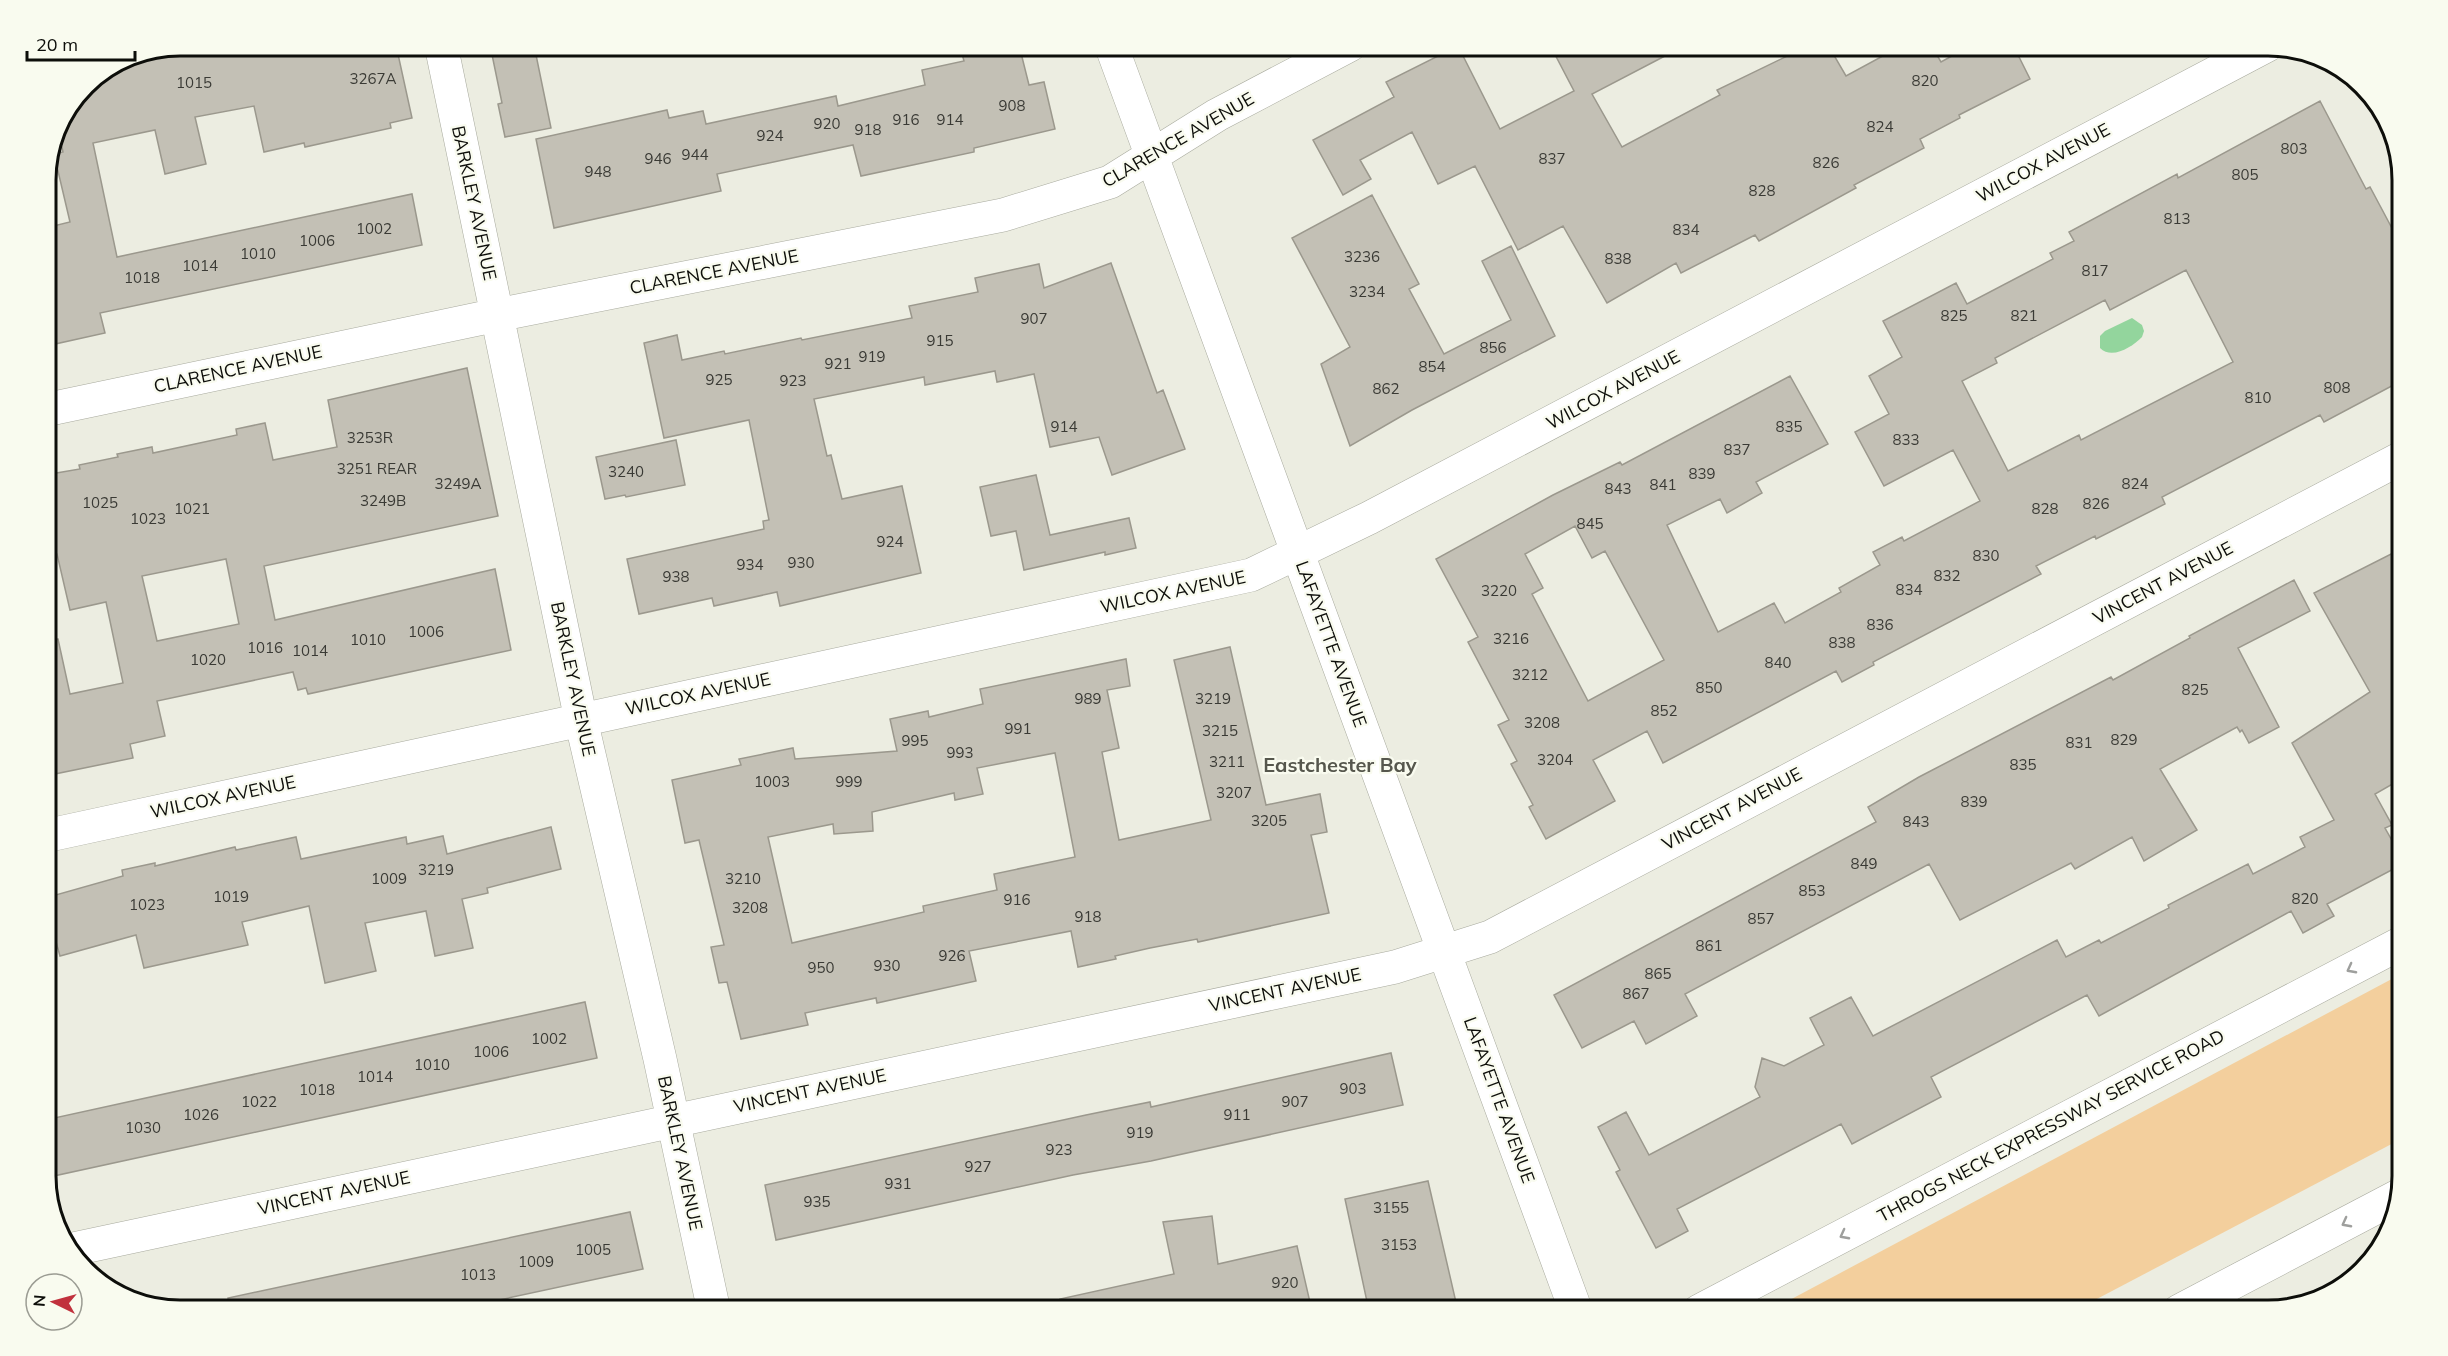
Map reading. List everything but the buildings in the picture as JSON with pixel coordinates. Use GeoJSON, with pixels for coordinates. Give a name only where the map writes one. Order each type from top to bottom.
{"type":"FeatureCollection","features":[{"type":"Feature","properties":{"kind":"main road","name":"BARKLEY AVENUE"},"geometry":{"type":"LineString","coordinates":[[443,56],[580,720],[674,1120],[712,1300]]}},
{"type":"Feature","properties":{"kind":"main road","name":"LAFAYETTE AVENUE"},"geometry":{"type":"LineString","coordinates":[[1116,56],[1572,1300]]}},
{"type":"Feature","properties":{"kind":"main road","name":"CLARENCE AVENUE"},"geometry":{"type":"LineString","coordinates":[[56,408],[496,315],[1003,215],[1110,182],[1217,115],[1329,56]]}},
{"type":"Feature","properties":{"kind":"main road","name":"WILCOX AVENUE"},"geometry":{"type":"LineString","coordinates":[[56,834],[1251,575],[1353,526],[2247,56]]}},
{"type":"Feature","properties":{"kind":"main road","name":"VINCENT AVENUE"},"geometry":{"type":"LineString","coordinates":[[78,1248],[1366,973],[1490,937],[2392,463]]}},
{"type":"Feature","properties":{"kind":"main road","name":"THROGS NECK EXPRESSWAY SERVICE ROAD"},"geometry":{"type":"LineString","coordinates":[[1720,1300],[2392,948]]}},
{"type":"Feature","properties":{"kind":"main road"},"geometry":{"type":"LineString","coordinates":[[2200,1300],[2389,1201]]}},
{"type":"Feature","properties":{"kind":"shaded area"},"geometry":{"type":"Polygon","coordinates":[[[2132,318],[2142,325],[2144,331],[2142,337],[2122,351],[2110,353],[2100,348],[2100,336],[2105,331],[2132,318]]]}},
{"type":"Feature","properties":{"kind":"shaded area"},"geometry":{"type":"Polygon","coordinates":[[[2392,979],[2392,1144],[2095,1300],[1790,1300],[2392,979]]]}},
{"type":"Feature","properties":{"kind":"district","name":"Eastchester Bay"},"geometry":{"type":"Point","coordinates":[1340,765]}}]}
